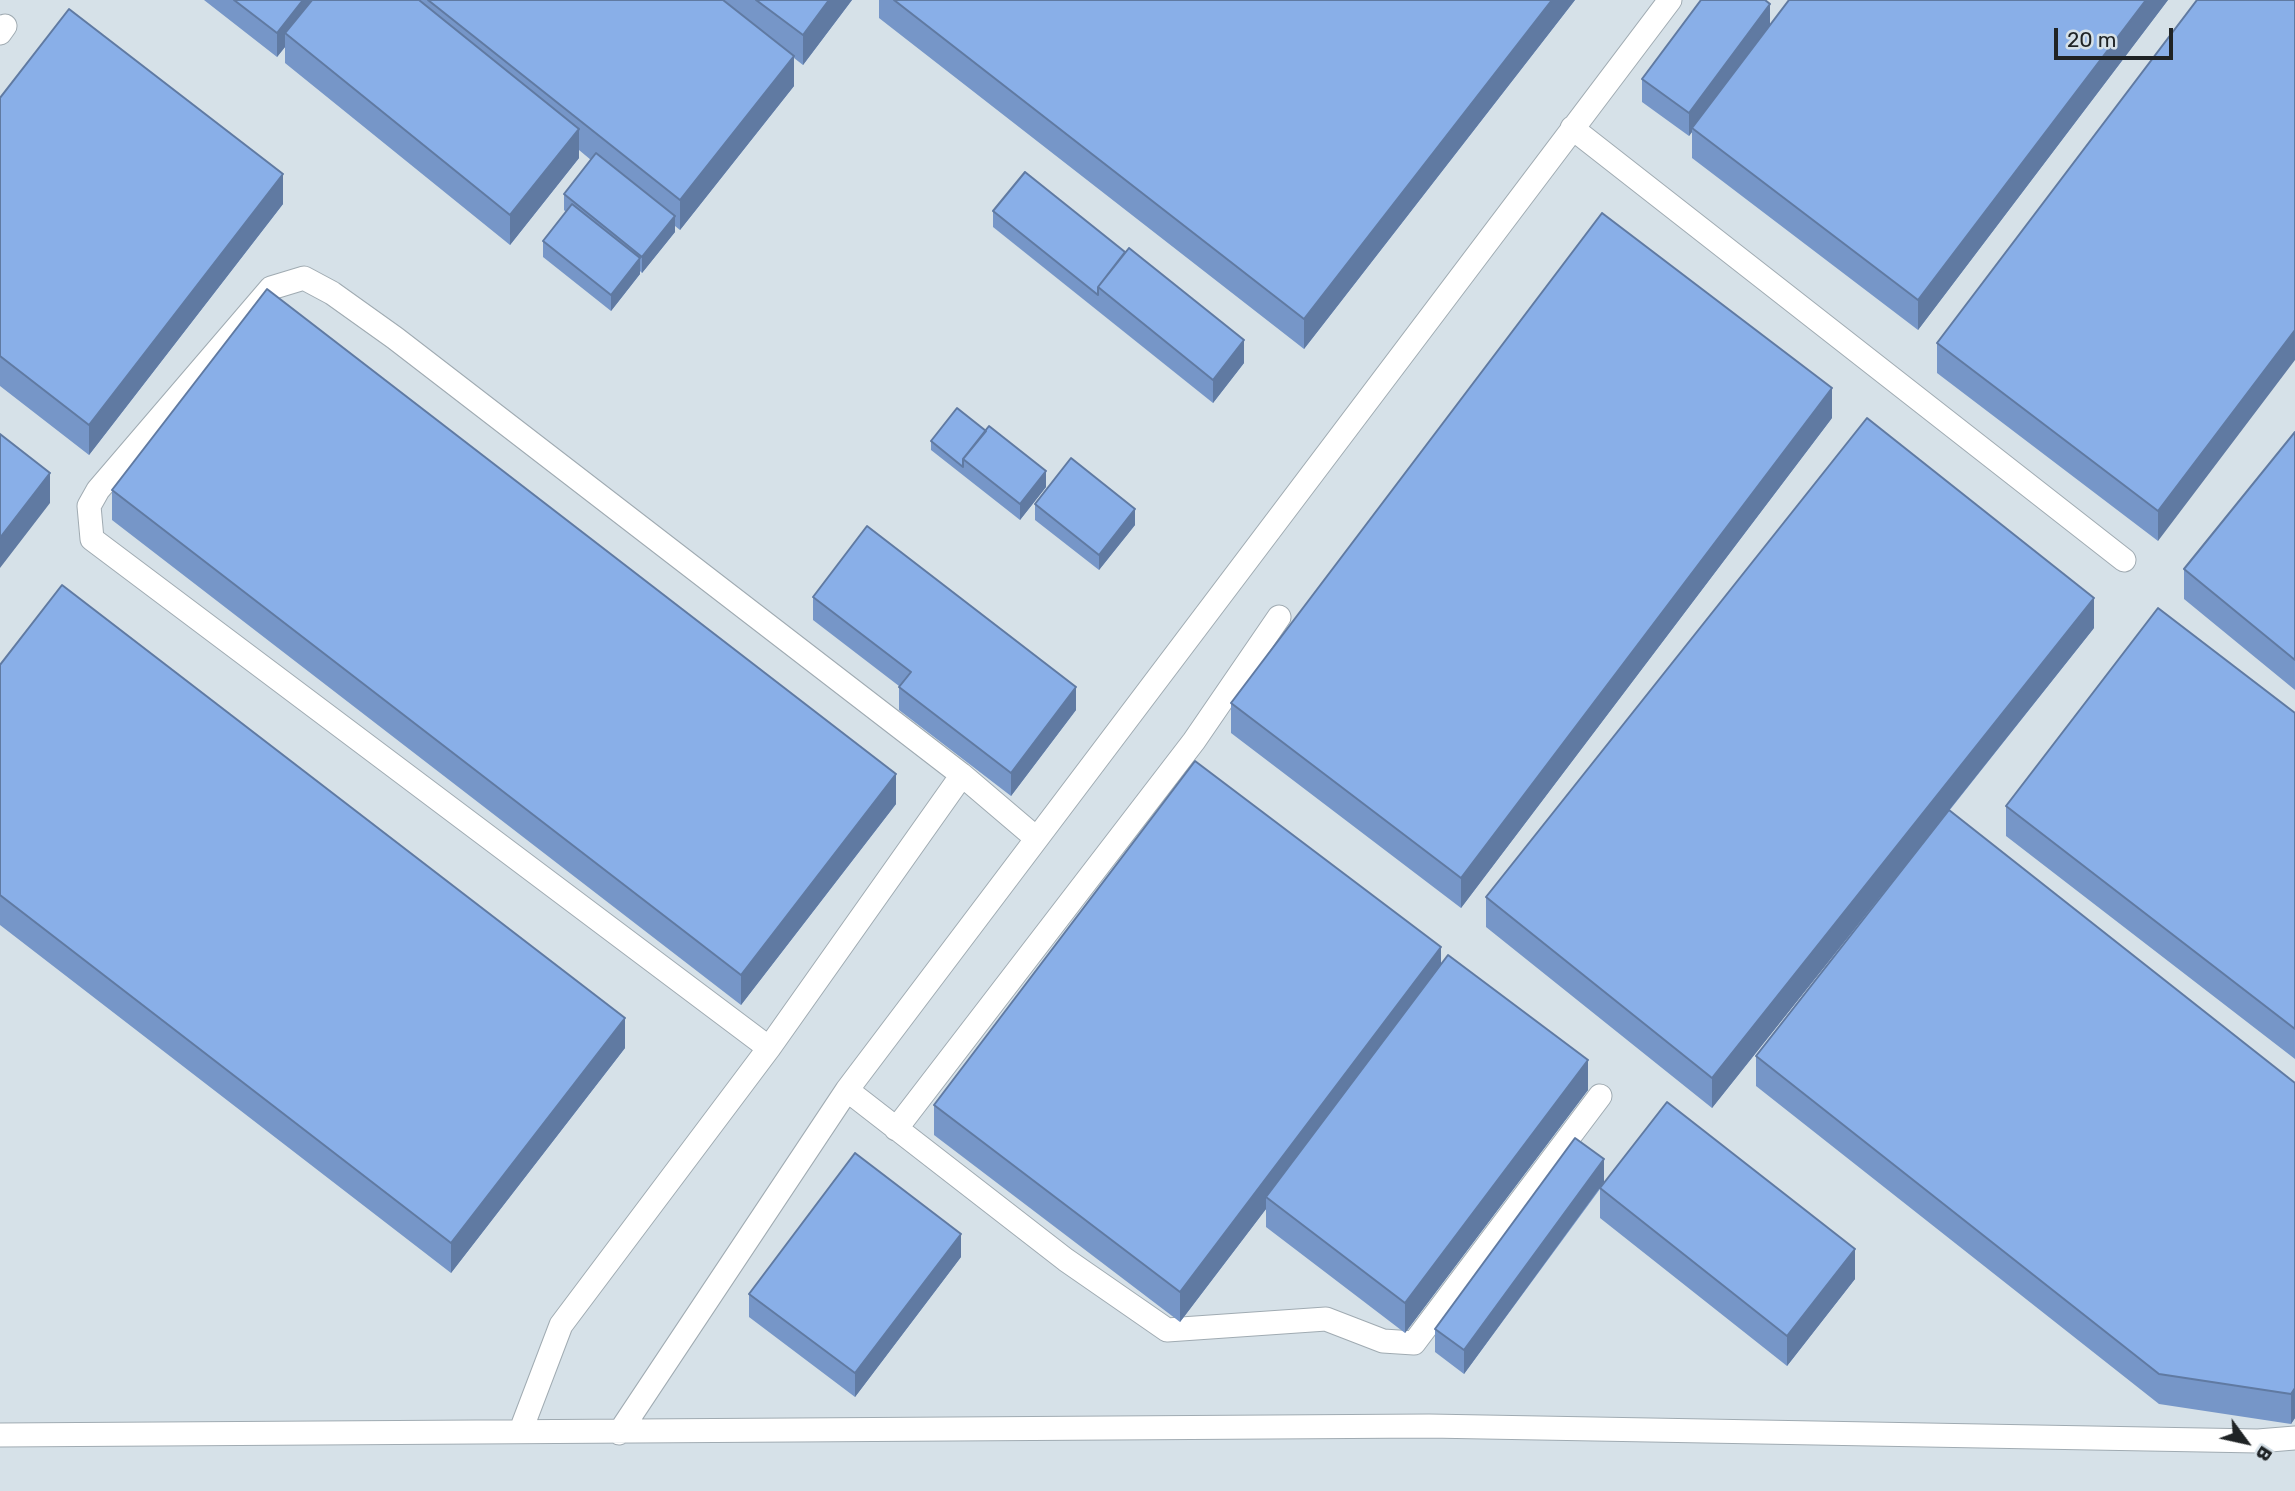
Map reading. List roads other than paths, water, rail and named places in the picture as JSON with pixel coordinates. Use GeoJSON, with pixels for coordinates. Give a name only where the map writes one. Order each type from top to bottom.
{"type":"FeatureCollection","features":[{"type":"Feature","properties":{"kind":"lane"},"geometry":{"type":"LineString","coordinates":[[619,1433],[847,1090],[1670,0]]}},
{"type":"Feature","properties":{"kind":"lane"},"geometry":{"type":"LineString","coordinates":[[1572,128],[2124,560]]}},
{"type":"Feature","properties":{"kind":"lane"},"geometry":{"type":"LineString","coordinates":[[769,1048],[92,539],[89,506],[98,490],[271,288],[304,278],[332,293],[395,338],[962,775],[1036,838]]}},
{"type":"Feature","properties":{"kind":"lane"},"geometry":{"type":"LineString","coordinates":[[896,1129],[1194,741],[1279,617]]}},
{"type":"Feature","properties":{"kind":"lane"},"geometry":{"type":"LineString","coordinates":[[521,1430],[561,1325],[769,1048],[962,775]]}},
{"type":"Feature","properties":{"kind":"lane"},"geometry":{"type":"LineString","coordinates":[[847,1090],[1066,1260],[1167,1331],[1326,1319],[1382,1341],[1414,1343],[1600,1097]]}},
{"type":"Feature","properties":{"kind":"lane"},"geometry":{"type":"LineString","coordinates":[[0,1435],[1429,1426],[2230,1440],[2295,1438]]}}]}
